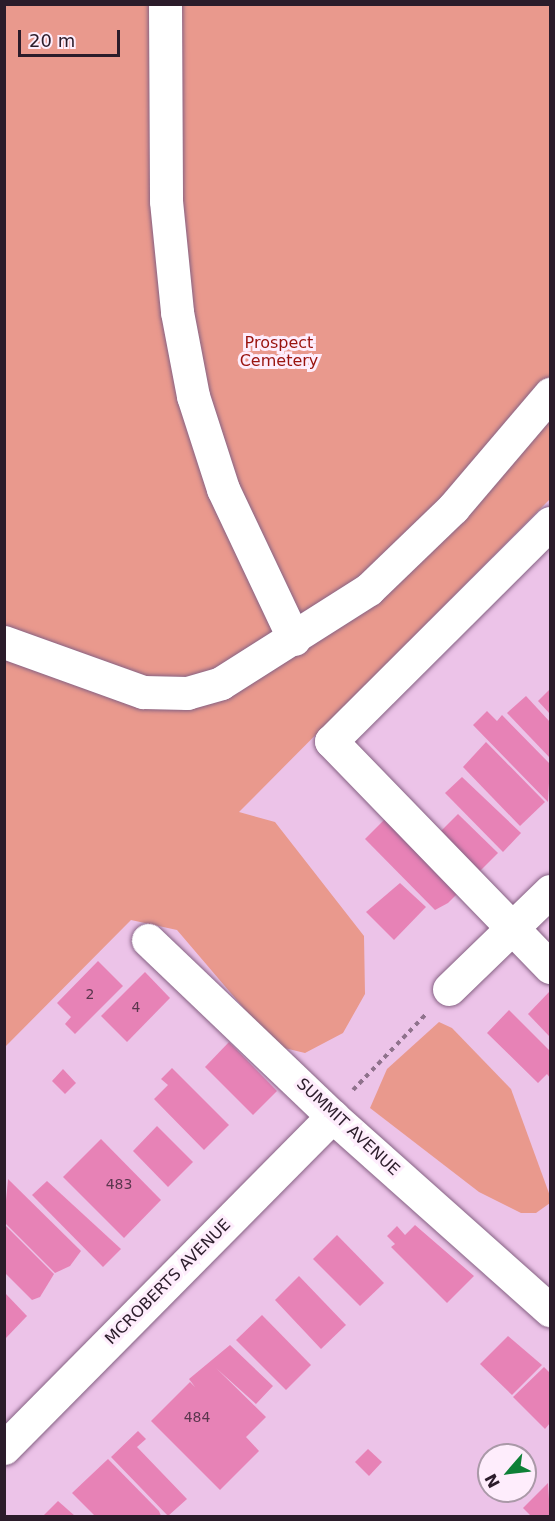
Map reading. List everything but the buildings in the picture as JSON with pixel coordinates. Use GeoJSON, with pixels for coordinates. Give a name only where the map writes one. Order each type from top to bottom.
{"type":"FeatureCollection","features":[{"type":"Feature","properties":{"kind":"street"},"geometry":{"type":"LineString","coordinates":[[165,4],[166,201],[177,312],[193,396],[223,489],[294,639]]}},
{"type":"Feature","properties":{"kind":"street"},"geometry":{"type":"LineString","coordinates":[[4,642],[118,687],[166,694],[221,683],[294,639],[369,589],[453,508],[550,394]]}},
{"type":"Feature","properties":{"kind":"street"},"geometry":{"type":"LineString","coordinates":[[550,524],[332,741],[550,967]]}},
{"type":"Feature","properties":{"kind":"street"},"geometry":{"type":"LineString","coordinates":[[440,999],[550,891]]}},
{"type":"Feature","properties":{"kind":"street","name":"SUMMIT AVENUE"},"geometry":{"type":"LineString","coordinates":[[148,940],[339,1107],[550,1310]]}},
{"type":"Feature","properties":{"kind":"street","name":"MCROBERTS AVENUE"},"geometry":{"type":"LineString","coordinates":[[4,1448],[339,1107]]}},
{"type":"Feature","properties":{"kind":"path"},"geometry":{"type":"LineString","coordinates":[[339,1107],[440,999]]}},
{"type":"Feature","properties":{"kind":"green space","name":"Prospect Cemetery"},"geometry":{"type":"Polygon","coordinates":[[[5,5],[550,5],[550,499],[239,812],[275,822],[364,936],[365,994],[343,1033],[305,1053],[276,1046],[177,930],[131,920],[5,1047],[5,5]]]}},
{"type":"Feature","properties":{"kind":"green space"},"geometry":{"type":"Polygon","coordinates":[[[439,1022],[452,1028],[511,1089],[550,1196],[550,1203],[536,1213],[521,1213],[479,1192],[370,1108],[387,1069],[439,1022]]]}}]}
